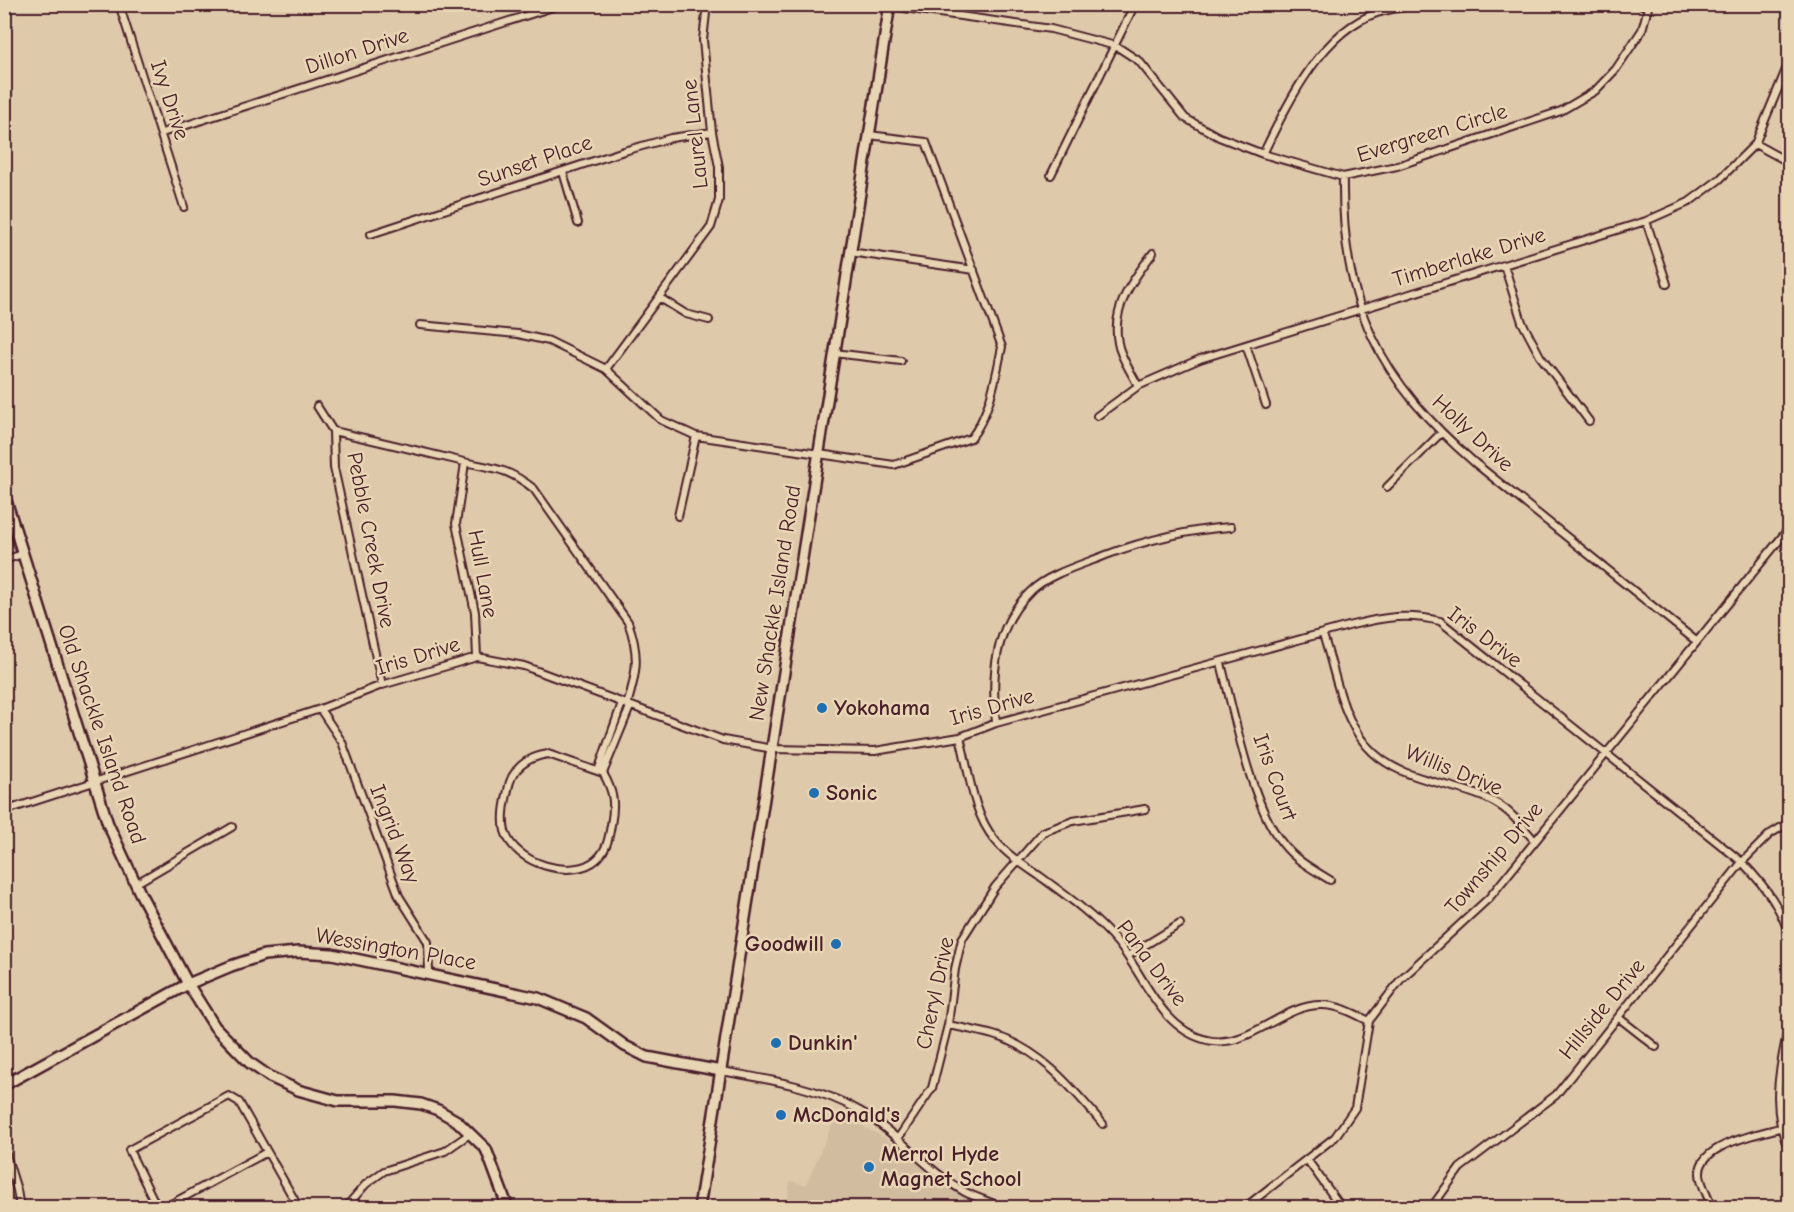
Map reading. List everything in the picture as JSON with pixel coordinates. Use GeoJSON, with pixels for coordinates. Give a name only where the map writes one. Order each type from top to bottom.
{"type":"FeatureCollection","features":[{"type":"Feature","properties":{"kind":"street","name":"Ivy Drive"},"geometry":{"type":"LineString","coordinates":[[119,4],[184,207]]}},
{"type":"Feature","properties":{"kind":"street","name":"Dillon Drive"},"geometry":{"type":"LineString","coordinates":[[162,133],[562,4]]}},
{"type":"Feature","properties":{"kind":"street","name":"Laurel Lane"},"geometry":{"type":"LineString","coordinates":[[606,369],[711,227],[719,200],[719,167],[712,132],[703,40],[708,4]]}},
{"type":"Feature","properties":{"kind":"street"},"geometry":{"type":"LineString","coordinates":[[1051,175],[1135,4]]}},
{"type":"Feature","properties":{"kind":"street"},"geometry":{"type":"LineString","coordinates":[[1263,154],[1288,102],[1315,63],[1344,31],[1376,13],[1423,4]]}},
{"type":"Feature","properties":{"kind":"street"},"geometry":{"type":"LineString","coordinates":[[1640,4],[1648,6]]}},
{"type":"Feature","properties":{"kind":"street","name":"Evergreen Circle"},"geometry":{"type":"LineString","coordinates":[[890,5],[1051,30],[1116,46],[1139,61],[1185,118],[1219,137],[1263,154],[1343,177],[1397,166],[1561,111],[1594,92],[1616,69],[1642,30],[1648,6]]}},
{"type":"Feature","properties":{"kind":"street","name":"New Shackle Island Road"},"geometry":{"type":"LineString","coordinates":[[699,1208],[890,5]]}},
{"type":"Feature","properties":{"kind":"street","name":"Timberlake Drive"},"geometry":{"type":"LineString","coordinates":[[1097,416],[1138,386],[1200,359],[1646,221],[1689,202],[1720,179],[1755,144],[1790,60]]}},
{"type":"Feature","properties":{"kind":"street","name":"Sunset Place"},"geometry":{"type":"LineString","coordinates":[[372,234],[633,148],[712,132]]}},
{"type":"Feature","properties":{"kind":"street"},"geometry":{"type":"LineString","coordinates":[[420,325],[518,334],[549,341],[606,369],[662,420],[696,436],[894,465],[971,438],[978,429],[996,375],[1002,348],[926,142],[869,135]]}},
{"type":"Feature","properties":{"kind":"street"},"geometry":{"type":"LineString","coordinates":[[1755,144],[1790,162]]}},
{"type":"Feature","properties":{"kind":"street"},"geometry":{"type":"LineString","coordinates":[[563,172],[578,223]]}},
{"type":"Feature","properties":{"kind":"street","name":"Holly Drive"},"geometry":{"type":"LineString","coordinates":[[1343,177],[1343,217],[1360,309],[1372,339],[1410,398],[1441,433],[1533,511],[1588,552],[1696,641]]}},
{"type":"Feature","properties":{"kind":"street"},"geometry":{"type":"LineString","coordinates":[[1646,221],[1667,284]]}},
{"type":"Feature","properties":{"kind":"street"},"geometry":{"type":"LineString","coordinates":[[850,252],[974,270]]}},
{"type":"Feature","properties":{"kind":"street"},"geometry":{"type":"LineString","coordinates":[[1138,386],[1118,343],[1120,306],[1133,279],[1153,253]]}},
{"type":"Feature","properties":{"kind":"street"},"geometry":{"type":"LineString","coordinates":[[1504,265],[1522,322],[1540,356],[1589,421]]}},
{"type":"Feature","properties":{"kind":"street"},"geometry":{"type":"LineString","coordinates":[[660,298],[686,314],[709,320]]}},
{"type":"Feature","properties":{"kind":"street"},"geometry":{"type":"LineString","coordinates":[[1246,345],[1266,405]]}},
{"type":"Feature","properties":{"kind":"street"},"geometry":{"type":"LineString","coordinates":[[834,353],[901,361]]}},
{"type":"Feature","properties":{"kind":"street","name":"Pebble Creek Drive"},"geometry":{"type":"LineString","coordinates":[[317,406],[333,431],[334,468],[382,685]]}},
{"type":"Feature","properties":{"kind":"street"},"geometry":{"type":"LineString","coordinates":[[333,431],[465,463],[496,467],[518,476],[534,489],[628,622],[636,644],[637,674],[601,772],[614,801],[608,841],[597,859],[581,869],[570,869],[531,860],[517,849],[505,831],[504,812],[510,777],[519,767],[538,755],[548,754],[601,772]]}},
{"type":"Feature","properties":{"kind":"street"},"geometry":{"type":"LineString","coordinates":[[1387,487],[1441,433]]}},
{"type":"Feature","properties":{"kind":"street"},"geometry":{"type":"LineString","coordinates":[[678,516],[696,436]]}},
{"type":"Feature","properties":{"kind":"street","name":"Hull Lane"},"geometry":{"type":"LineString","coordinates":[[465,463],[456,524],[475,612],[477,657]]}},
{"type":"Feature","properties":{"kind":"street","name":"Old Shackle Island Road"},"geometry":{"type":"LineString","coordinates":[[4,494],[94,783],[135,884],[188,984],[230,1045],[270,1077],[298,1090],[338,1101],[395,1101],[421,1104],[438,1110],[471,1133],[486,1149],[508,1208]]}},
{"type":"Feature","properties":{"kind":"street"},"geometry":{"type":"LineString","coordinates":[[996,723],[993,692],[995,657],[1011,616],[1032,590],[1067,570],[1155,538],[1198,529],[1231,527]]}},
{"type":"Feature","properties":{"kind":"street","name":"Township Drive"},"geometry":{"type":"LineString","coordinates":[[1244,1208],[1308,1161],[1335,1137],[1355,1108],[1369,1021],[1401,979],[1489,898],[1790,527]]}},
{"type":"Feature","properties":{"kind":"street"},"geometry":{"type":"LineString","coordinates":[[4,560],[23,554]]}},
{"type":"Feature","properties":{"kind":"street","name":"Iris Drive"},"geometry":{"type":"LineString","coordinates":[[4,810],[320,709],[382,685],[477,657],[524,666],[723,740],[773,749],[875,751],[960,737],[996,723],[1380,618],[1414,615],[1440,621],[1605,753],[1654,789],[1742,862],[1764,886],[1777,908],[1790,943]]}},
{"type":"Feature","properties":{"kind":"street","name":"Willis Drive"},"geometry":{"type":"LineString","coordinates":[[1323,635],[1348,717],[1367,746],[1395,767],[1426,782],[1494,802],[1514,817],[1534,840]]}},
{"type":"Feature","properties":{"kind":"street","name":"Iris Court"},"geometry":{"type":"LineString","coordinates":[[1221,663],[1257,796],[1268,822],[1283,846],[1306,865],[1330,880]]}},
{"type":"Feature","properties":{"kind":"street","name":"Ingrid Way"},"geometry":{"type":"LineString","coordinates":[[320,709],[342,742],[399,896],[428,942],[429,972]]}},
{"type":"Feature","properties":{"kind":"street","name":"Pana Drive"},"geometry":{"type":"LineString","coordinates":[[960,737],[979,811],[994,840],[1087,912],[1129,955],[1154,998],[1172,1020],[1188,1033],[1208,1040],[1234,1039],[1256,1031],[1299,1008],[1323,1005],[1347,1011],[1369,1021]]}},
{"type":"Feature","properties":{"kind":"street","name":"Cheryl Drive"},"geometry":{"type":"LineString","coordinates":[[899,1137],[932,1088],[948,1025],[955,969],[962,939],[995,887],[1043,832],[1073,821],[1145,809]]}},
{"type":"Feature","properties":{"kind":"street","name":"Hillside Drive"},"geometry":{"type":"LineString","coordinates":[[1431,1208],[1460,1168],[1556,1095],[1742,862],[1770,834],[1790,822]]}},
{"type":"Feature","properties":{"kind":"street"},"geometry":{"type":"LineString","coordinates":[[135,884],[232,827]]}},
{"type":"Feature","properties":{"kind":"street"},"geometry":{"type":"LineString","coordinates":[[1129,955],[1180,924]]}},
{"type":"Feature","properties":{"kind":"street","name":"Wessington Place"},"geometry":{"type":"LineString","coordinates":[[4,1085],[188,984],[264,956],[298,952],[332,954],[429,972],[538,998],[586,1018],[625,1046],[648,1057],[721,1071]]}},
{"type":"Feature","properties":{"kind":"street"},"geometry":{"type":"LineString","coordinates":[[1618,1018],[1656,1047]]}},
{"type":"Feature","properties":{"kind":"street"},"geometry":{"type":"LineString","coordinates":[[1790,1020],[1776,1093],[1780,1128],[1790,1152]]}},
{"type":"Feature","properties":{"kind":"street"},"geometry":{"type":"LineString","coordinates":[[948,1025],[994,1035],[1039,1058],[1061,1077],[1103,1124]]}},
{"type":"Feature","properties":{"kind":"street"},"geometry":{"type":"LineString","coordinates":[[721,1071],[806,1090],[861,1112],[899,1137],[933,1169],[965,1192],[1003,1208]]}},
{"type":"Feature","properties":{"kind":"street"},"geometry":{"type":"LineString","coordinates":[[267,1152],[164,1208],[157,1207],[129,1150],[229,1096],[239,1102],[299,1208]]}},
{"type":"Feature","properties":{"kind":"street"},"geometry":{"type":"LineString","coordinates":[[1712,1208],[1699,1173],[1705,1157],[1718,1147],[1790,1125]]}},
{"type":"Feature","properties":{"kind":"street"},"geometry":{"type":"LineString","coordinates":[[345,1208],[366,1184],[384,1171],[445,1151],[471,1133]]}},
{"type":"Feature","properties":{"kind":"street"},"geometry":{"type":"LineString","coordinates":[[4,1148],[20,1208]]}},
{"type":"Feature","properties":{"kind":"street"},"geometry":{"type":"LineString","coordinates":[[1308,1161],[1342,1208]]}},
{"type":"Feature","properties":{"kind":"shaded area","name":"Merrol Hyde Magnet School"},"geometry":{"type":"Polygon","coordinates":[[[837,1113],[885,1138],[941,1181],[988,1207],[786,1207],[790,1181],[806,1185],[837,1113]]]}},
{"type":"Feature","properties":{"kind":"place","name":"Yokohama"},"geometry":{"type":"Point","coordinates":[822,708]}},
{"type":"Feature","properties":{"kind":"place","name":"Sonic"},"geometry":{"type":"Point","coordinates":[814,793]}},
{"type":"Feature","properties":{"kind":"place","name":"Goodwill"},"geometry":{"type":"Point","coordinates":[836,944]}},
{"type":"Feature","properties":{"kind":"place","name":"Dunkin'"},"geometry":{"type":"Point","coordinates":[776,1043]}},
{"type":"Feature","properties":{"kind":"place","name":"McDonald's"},"geometry":{"type":"Point","coordinates":[781,1115]}},
{"type":"Feature","properties":{"kind":"place","name":"Merrol Hyde Magnet School"},"geometry":{"type":"Point","coordinates":[869,1167]}}]}
